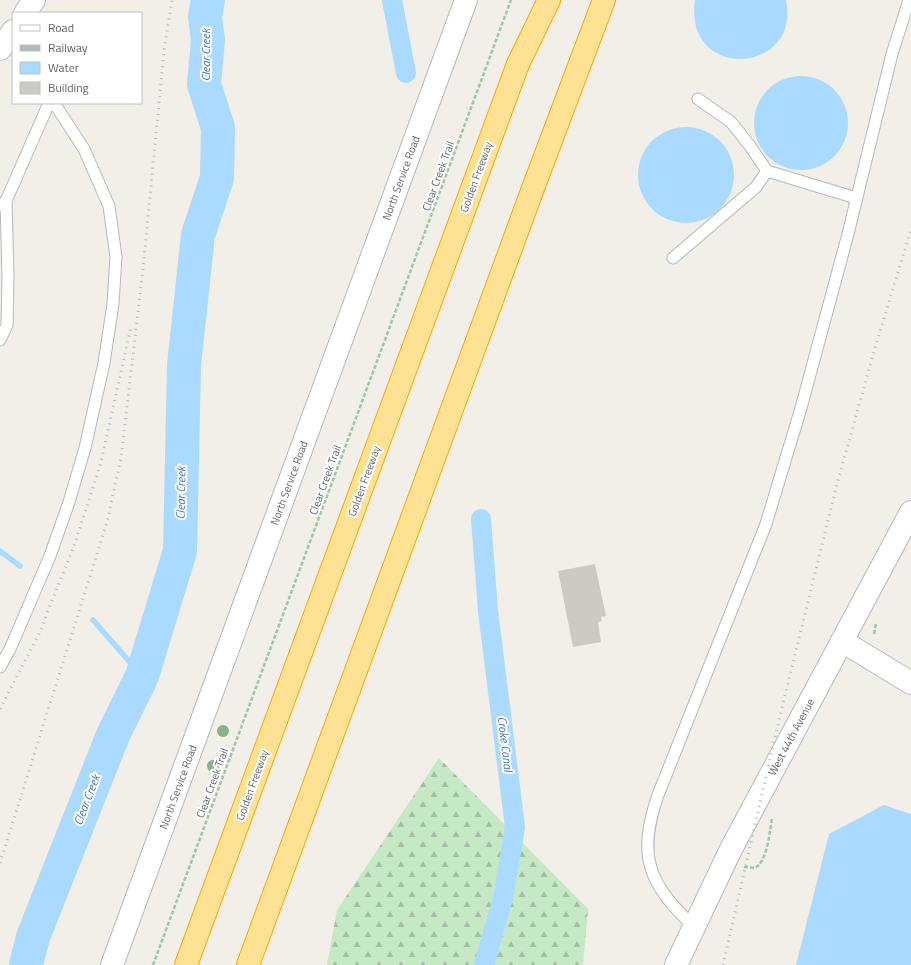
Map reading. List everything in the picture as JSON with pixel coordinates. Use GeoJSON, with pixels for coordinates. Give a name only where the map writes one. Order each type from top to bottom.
{"type":"FeatureCollection","features":[{"type":"Feature","properties":{"kind":"highway","name":"Golden Freeway"},"geometry":{"type":"LineString","coordinates":[[186,965],[518,64],[549,0]]}},
{"type":"Feature","properties":{"kind":"highway"},"geometry":{"type":"LineString","coordinates":[[248,965],[532,191],[604,0]]}},
{"type":"Feature","properties":{"kind":"street"},"geometry":{"type":"LineString","coordinates":[[26,12],[34,0]]}},
{"type":"Feature","properties":{"kind":"street","name":"North Service Road"},"geometry":{"type":"LineString","coordinates":[[112,965],[466,0]]}},
{"type":"Feature","properties":{"kind":"street","name":"West 44th Avenue"},"geometry":{"type":"LineString","coordinates":[[676,965],[693,926],[731,849],[911,512]]}},
{"type":"Feature","properties":{"kind":"street"},"geometry":{"type":"LineString","coordinates":[[842,642],[911,683]]}},
{"type":"Feature","properties":{"kind":"lane"},"geometry":{"type":"LineString","coordinates":[[693,926],[667,898],[653,875],[648,849],[650,822],[661,788],[766,524],[801,408],[892,54],[909,0]]}},
{"type":"Feature","properties":{"kind":"lane"},"geometry":{"type":"LineString","coordinates":[[698,99],[731,122],[767,171],[856,198]]}},
{"type":"Feature","properties":{"kind":"lane"},"geometry":{"type":"LineString","coordinates":[[0,340],[7,325],[8,277],[3,204],[49,104]]}},
{"type":"Feature","properties":{"kind":"lane"},"geometry":{"type":"LineString","coordinates":[[0,667],[10,649],[50,556],[69,502],[85,448],[102,370],[113,304],[116,257],[109,206],[84,149],[55,104]]}},
{"type":"Feature","properties":{"kind":"lane"},"geometry":{"type":"LineString","coordinates":[[674,258],[756,187],[767,171]]}},
{"type":"Feature","properties":{"kind":"path","name":"Clear Creek Trail"},"geometry":{"type":"LineString","coordinates":[[153,965],[511,0]]}},
{"type":"Feature","properties":{"kind":"green space"},"geometry":{"type":"Polygon","coordinates":[[[439,758],[588,909],[583,965],[327,965],[337,910],[439,758]]]}},
{"type":"Feature","properties":{"kind":"water"},"geometry":{"type":"Polygon","coordinates":[[[695,0],[786,0],[786,25],[777,43],[761,54],[742,59],[723,56],[706,45],[696,27],[695,0]]]}},
{"type":"Feature","properties":{"kind":"water"},"geometry":{"type":"Polygon","coordinates":[[[801,76],[819,80],[834,90],[844,105],[848,123],[844,141],[834,156],[819,166],[801,170],[783,166],[768,156],[758,141],[754,123],[758,105],[768,90],[783,80],[801,76]]]}},
{"type":"Feature","properties":{"kind":"water"},"geometry":{"type":"Polygon","coordinates":[[[686,127],[704,131],[720,141],[730,157],[734,175],[730,193],[720,209],[704,219],[686,223],[668,219],[652,209],[642,193],[638,175],[642,157],[652,141],[668,131],[686,127]]]}},
{"type":"Feature","properties":{"kind":"water"},"geometry":{"type":"Polygon","coordinates":[[[884,805],[911,814],[911,965],[796,965],[829,834],[884,805]]]}},
{"type":"Feature","properties":{"kind":"building"},"geometry":{"type":"Polygon","coordinates":[[[595,564],[606,616],[601,617],[602,621],[598,622],[601,642],[573,647],[558,571],[595,564]]]}},
{"type":"Feature","properties":{"kind":"waterway","name":"Clear Creek"},"geometry":{"type":"LineString","coordinates":[[26,965],[33,937],[113,735],[142,676],[180,551],[184,365],[198,235],[217,178],[218,128],[204,84],[208,40],[205,17],[208,0]]}},
{"type":"Feature","properties":{"kind":"waterway","name":"Croke Canal"},"geometry":{"type":"LineString","coordinates":[[392,0],[406,73]]}},
{"type":"Feature","properties":{"kind":"waterway","name":"Croke Canal"},"geometry":{"type":"LineString","coordinates":[[481,519],[488,611],[515,827],[503,898],[484,965]]}},
{"type":"Feature","properties":{"kind":"waterway"},"geometry":{"type":"LineString","coordinates":[[0,551],[20,566]]}},
{"type":"Feature","properties":{"kind":"waterway"},"geometry":{"type":"LineString","coordinates":[[93,620],[142,676]]}},
{"type":"Feature","properties":{"kind":"railway"},"geometry":{"type":"LineString","coordinates":[[0,863],[107,522],[121,458],[143,269],[164,51],[172,0]]}},
{"type":"Feature","properties":{"kind":"railway"},"geometry":{"type":"LineString","coordinates":[[723,965],[779,720],[837,484],[877,341],[911,230]]}},
{"type":"Feature","properties":{"kind":"railway"},"geometry":{"type":"LineString","coordinates":[[0,709],[41,630],[73,549],[100,466],[131,327]]}}]}
